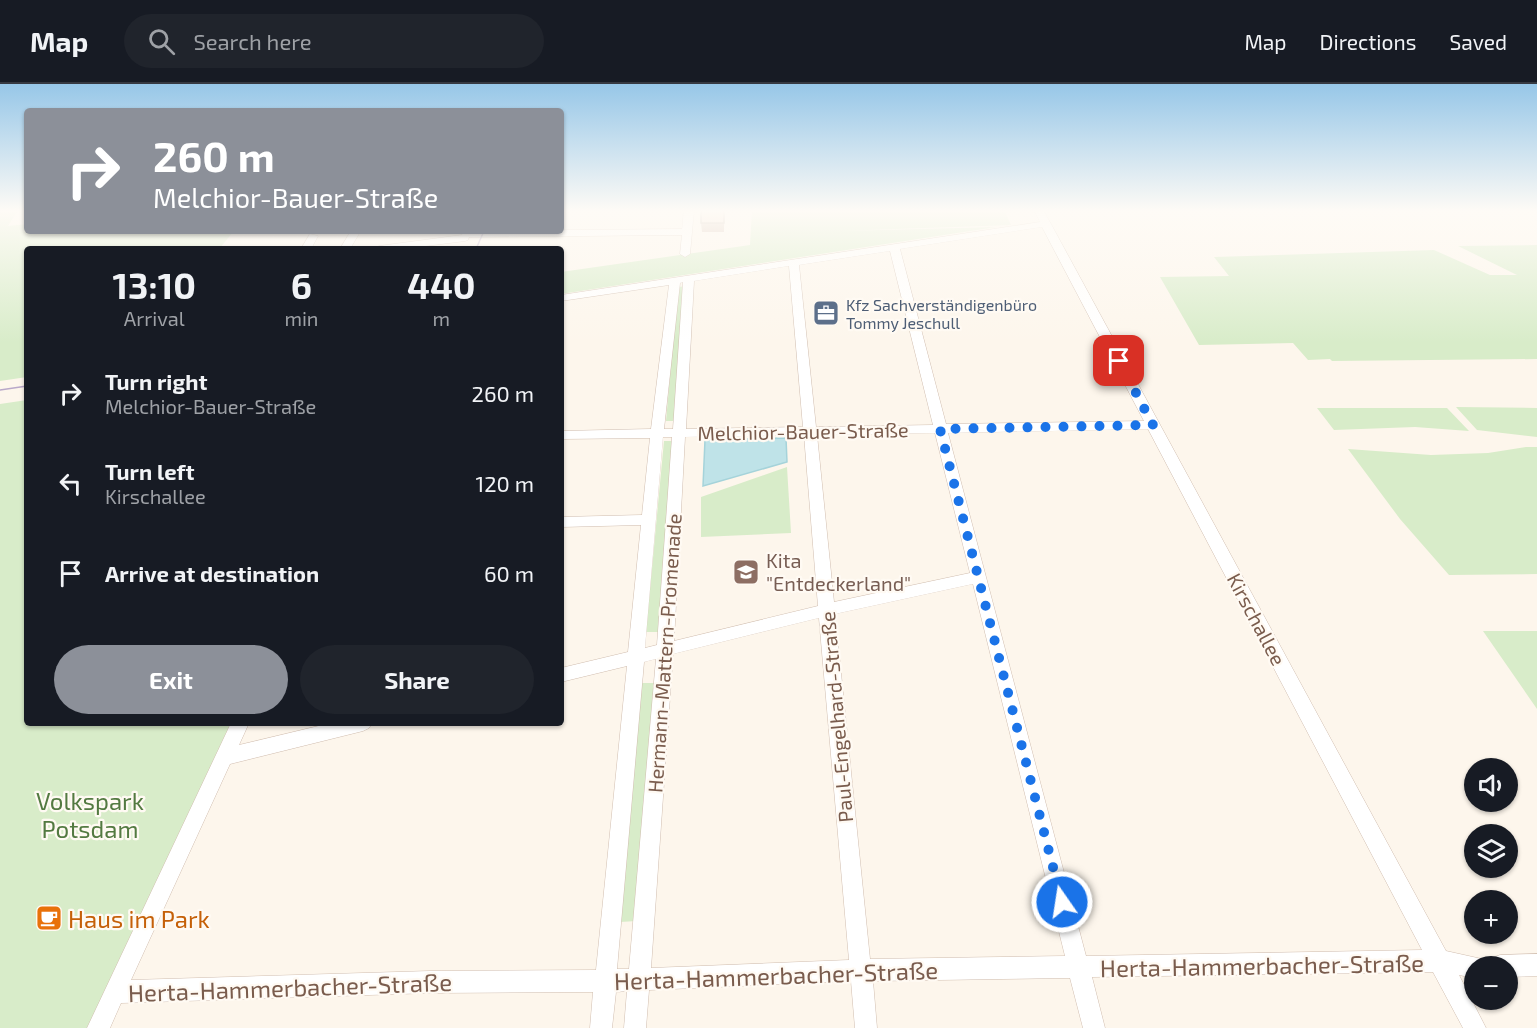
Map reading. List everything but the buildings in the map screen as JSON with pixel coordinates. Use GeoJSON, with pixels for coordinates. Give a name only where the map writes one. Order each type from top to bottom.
{"type":"FeatureCollection","features":[{"type":"Feature","properties":{"kind":"street"},"geometry":{"type":"LineString","coordinates":[[564,298],[847,254]]}},
{"type":"Feature","properties":{"kind":"street"},"geometry":{"type":"LineString","coordinates":[[896,254],[1094,1028]]}},
{"type":"Feature","properties":{"kind":"street","name":"Kirschallee"},"geometry":{"type":"LineString","coordinates":[[1062,254],[1475,1028]]}},
{"type":"Feature","properties":{"kind":"street","name":"Paul-Engelhard-Straße"},"geometry":{"type":"LineString","coordinates":[[794,262],[866,1028]]}},
{"type":"Feature","properties":{"kind":"street","name":"Hermann-Mattern-Promenade"},"geometry":{"type":"LineString","coordinates":[[635,1028],[680,432],[682,279]]}},
{"type":"Feature","properties":{"kind":"street","name":"Hermann-Mattern-Promenade"},"geometry":{"type":"LineString","coordinates":[[601,1028],[657,433],[682,279]]}},
{"type":"Feature","properties":{"kind":"street","name":"Melchior-Bauer-Straße"},"geometry":{"type":"LineString","coordinates":[[564,435],[1153,425]]}},
{"type":"Feature","properties":{"kind":"street"},"geometry":{"type":"LineString","coordinates":[[564,522],[649,520]]}},
{"type":"Feature","properties":{"kind":"street"},"geometry":{"type":"LineString","coordinates":[[564,674],[901,592],[979,577]]}},
{"type":"Feature","properties":{"kind":"street"},"geometry":{"type":"LineString","coordinates":[[98,1028],[239,726]]}},
{"type":"Feature","properties":{"kind":"street"},"geometry":{"type":"LineString","coordinates":[[224,757],[351,726]]}},
{"type":"Feature","properties":{"kind":"street","name":"Herta-Hammerbacher-Straße"},"geometry":{"type":"LineString","coordinates":[[114,992],[430,982],[605,981],[861,970],[1438,961],[1464,965]]}},
{"type":"Feature","properties":{"kind":"street"},"geometry":{"type":"LineString","coordinates":[[1518,966],[1537,965]]}},
{"type":"Feature","properties":{"kind":"green space"},"geometry":{"type":"Polygon","coordinates":[[[0,254],[24,254],[24,377],[0,381],[0,254]]]}},
{"type":"Feature","properties":{"kind":"green space"},"geometry":{"type":"Polygon","coordinates":[[[687,254],[820,254],[564,294],[564,272],[687,254]]]}},
{"type":"Feature","properties":{"kind":"green space"},"geometry":{"type":"Polygon","coordinates":[[[1307,254],[1443,254],[1490,275],[1517,275],[1474,254],[1537,254],[1537,359],[1332,361],[1330,359],[1308,360],[1293,343],[1199,345],[1160,277],[1229,276],[1214,257],[1307,254]]]}},
{"type":"Feature","properties":{"kind":"green space"},"geometry":{"type":"Polygon","coordinates":[[[687,286],[677,421],[666,421],[678,287],[687,286]]]}},
{"type":"Feature","properties":{"kind":"green space","name":"Volkspark Potsdam"},"geometry":{"type":"Polygon","coordinates":[[[24,400],[24,726],[230,726],[89,1028],[0,1028],[0,404],[24,400]]]}},
{"type":"Feature","properties":{"kind":"green space"},"geometry":{"type":"Polygon","coordinates":[[[1456,407],[1537,408],[1537,437],[1477,430],[1456,407]]]}},
{"type":"Feature","properties":{"kind":"green space"},"geometry":{"type":"Polygon","coordinates":[[[1317,408],[1447,408],[1469,431],[1415,427],[1334,430],[1317,408]]]}},
{"type":"Feature","properties":{"kind":"green space"},"geometry":{"type":"Polygon","coordinates":[[[664,441],[675,441],[658,632],[646,632],[664,441]]]}},
{"type":"Feature","properties":{"kind":"green space"},"geometry":{"type":"Polygon","coordinates":[[[1537,447],[1537,574],[1449,575],[1400,519],[1348,449],[1431,455],[1488,453],[1537,447]]]}},
{"type":"Feature","properties":{"kind":"green space"},"geometry":{"type":"Polygon","coordinates":[[[787,467],[791,533],[701,537],[701,497],[787,467]]]}},
{"type":"Feature","properties":{"kind":"green space"},"geometry":{"type":"Polygon","coordinates":[[[1483,631],[1537,631],[1537,709],[1483,631]]]}},
{"type":"Feature","properties":{"kind":"green space"},"geometry":{"type":"Polygon","coordinates":[[[642,683],[656,683],[637,921],[620,922],[642,683]]]}},
{"type":"Feature","properties":{"kind":"water"},"geometry":{"type":"Polygon","coordinates":[[[786,438],[787,462],[703,486],[705,440],[786,438]]]}},
{"type":"Feature","properties":{"kind":"tram line"},"geometry":{"type":"LineString","coordinates":[[0,390],[24,386]]}},
{"type":"Feature","properties":{"kind":"place","name":"Kfz Sachverständigenbüro Tommy Jeschull"},"geometry":{"type":"Point","coordinates":[826,313]}},
{"type":"Feature","properties":{"kind":"place","name":"Kita \"Entdeckerland\""},"geometry":{"type":"Point","coordinates":[746,572]}},
{"type":"Feature","properties":{"kind":"place","name":"Haus im Park"},"geometry":{"type":"Point","coordinates":[49,918]}},
{"type":"Feature","properties":{"kind":"route"},"geometry":{"type":"LineString","coordinates":[[1062,902],[940,429],[1153,425],[1119,361]]}}]}
